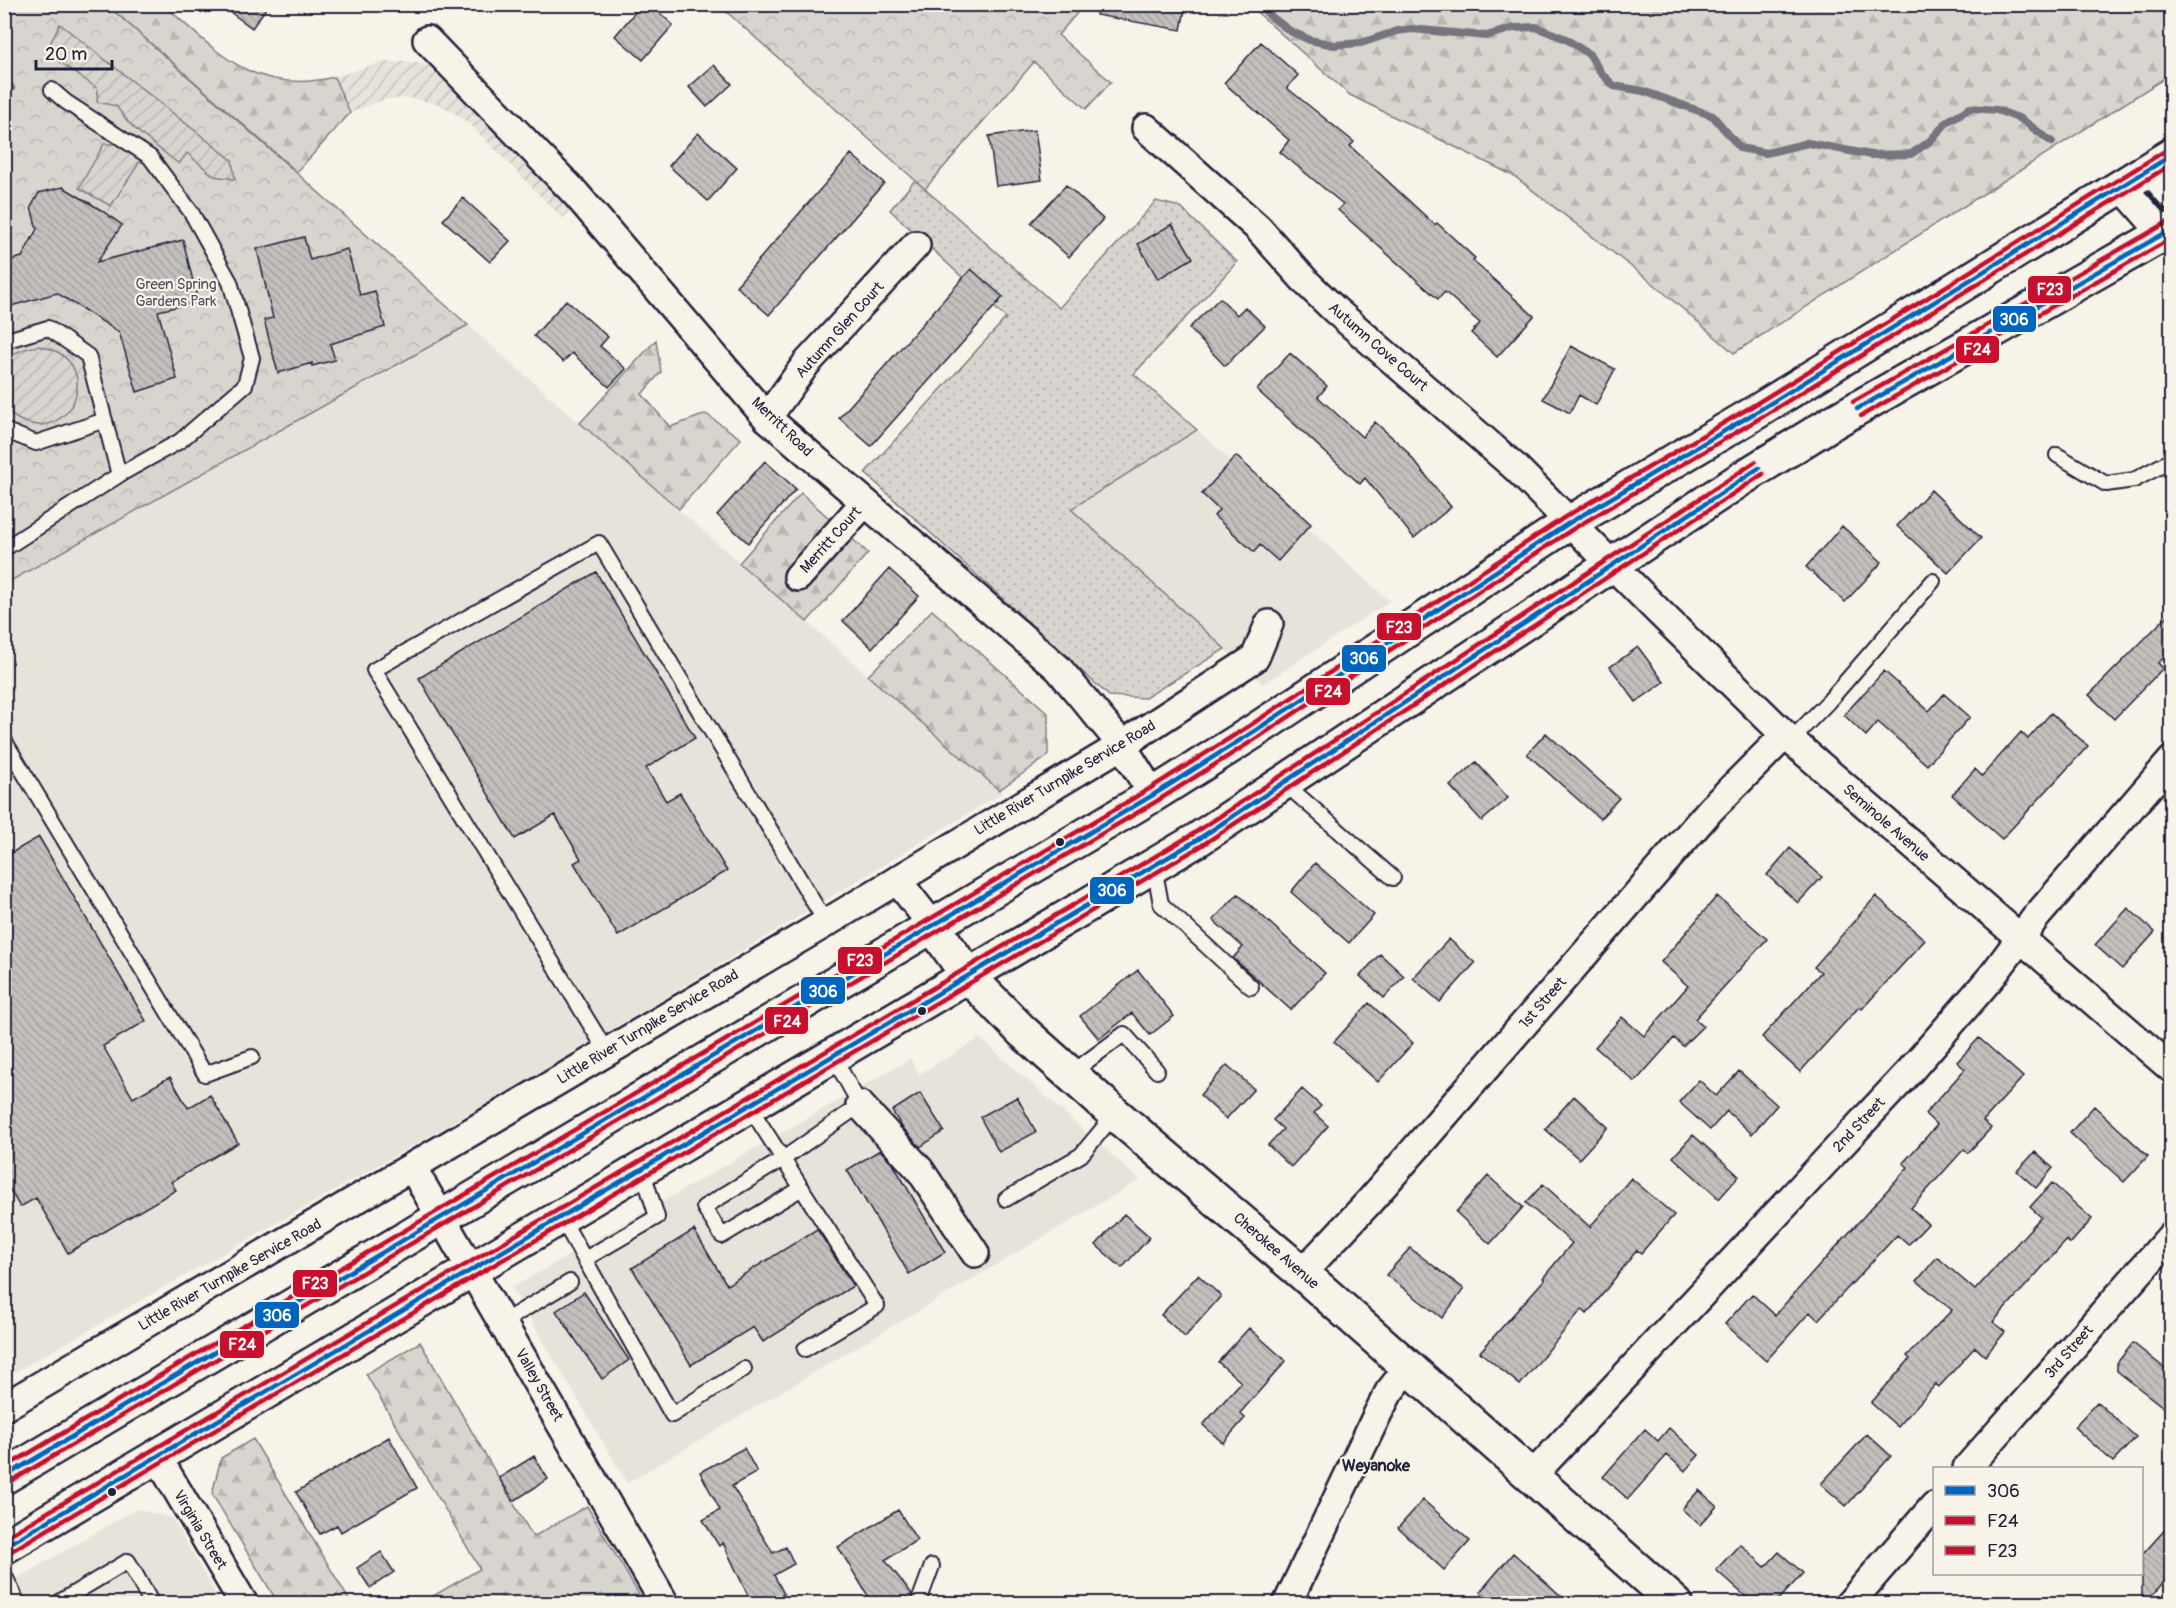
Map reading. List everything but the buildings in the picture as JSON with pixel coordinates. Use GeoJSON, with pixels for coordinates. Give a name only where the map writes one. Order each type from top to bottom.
{"type":"FeatureCollection","features":[{"type":"Feature","properties":{"kind":"main road"},"geometry":{"type":"LineString","coordinates":[[4,1477],[1153,795],[1263,726],[1569,523],[1758,411],[2160,162]]}},
{"type":"Feature","properties":{"kind":"main road"},"geometry":{"type":"LineString","coordinates":[[4,1547],[1197,840],[1744,477],[1835,422],[2169,235]]}},
{"type":"Feature","properties":{"kind":"main road","name":"Cherokee Avenue"},"geometry":{"type":"LineString","coordinates":[[933,926],[968,976],[1022,1031],[1115,1114],[1302,1273],[1676,1604]]}},
{"type":"Feature","properties":{"kind":"street","name":"Merritt Road"},"geometry":{"type":"LineString","coordinates":[[427,40],[576,194],[767,418],[1058,668],[1122,745],[1153,795]]}},
{"type":"Feature","properties":{"kind":"street","name":"Autumn Cove Court"},"geometry":{"type":"LineString","coordinates":[[1146,128],[1258,228],[1307,283],[1335,310],[1516,468],[1611,565]]}},
{"type":"Feature","properties":{"kind":"street"},"geometry":{"type":"LineString","coordinates":[[2160,162],[2172,196]]}},
{"type":"Feature","properties":{"kind":"street"},"geometry":{"type":"LineString","coordinates":[[2121,186],[2169,235]]}},
{"type":"Feature","properties":{"kind":"street","name":"Autumn Glen Court"},"geometry":{"type":"LineString","coordinates":[[767,418],[806,364],[916,245]]}},
{"type":"Feature","properties":{"kind":"street","name":"Merritt Court"},"geometry":{"type":"LineString","coordinates":[[798,577],[865,502]]}},
{"type":"Feature","properties":{"kind":"street","name":"Seminole Avenue"},"geometry":{"type":"LineString","coordinates":[[1611,565],[1788,737],[2172,1069]]}},
{"type":"Feature","properties":{"kind":"street","name":"Little River Turnpike Service Road"},"geometry":{"type":"LineString","coordinates":[[4,1407],[826,923],[1122,745],[1255,658],[1269,624]]}},
{"type":"Feature","properties":{"kind":"street","name":"1st Street"},"geometry":{"type":"LineString","coordinates":[[1302,1273],[1369,1202],[1711,809],[1788,737]]}},
{"type":"Feature","properties":{"kind":"street","name":"2nd Street"},"geometry":{"type":"LineString","coordinates":[[1532,1477],[1909,1072],[1993,975],[2036,917],[2172,760]]}},
{"type":"Feature","properties":{"kind":"street","name":"Cherokee Avenue"},"geometry":{"type":"LineString","coordinates":[[897,880],[933,926]]}},
{"type":"Feature","properties":{"kind":"street"},"geometry":{"type":"LineString","coordinates":[[860,1105],[920,1170],[975,1253]]}},
{"type":"Feature","properties":{"kind":"street","name":"Valley Street"},"geometry":{"type":"LineString","coordinates":[[412,1167],[665,1604]]}},
{"type":"Feature","properties":{"kind":"street","name":"3rd Street"},"geometry":{"type":"LineString","coordinates":[[1968,1467],[2172,1235]]}},
{"type":"Feature","properties":{"kind":"street"},"geometry":{"type":"LineString","coordinates":[[1287,1604],[1377,1415],[1389,1392],[1408,1368]]}},
{"type":"Feature","properties":{"kind":"street","name":"Virginia Street"},"geometry":{"type":"LineString","coordinates":[[157,1456],[244,1604]]}},
{"type":"Feature","properties":{"kind":"street"},"geometry":{"type":"LineString","coordinates":[[1849,1604],[1933,1508]]}},
{"type":"Feature","properties":{"kind":"lane"},"geometry":{"type":"LineString","coordinates":[[4,549],[119,475],[180,441],[245,385],[252,358],[230,282],[191,212],[150,157],[75,108],[52,90]]}},
{"type":"Feature","properties":{"kind":"lane"},"geometry":{"type":"LineString","coordinates":[[4,340],[48,328],[88,356],[119,475]]}},
{"type":"Feature","properties":{"kind":"lane"},"geometry":{"type":"LineString","coordinates":[[4,430],[36,443],[105,420]]}},
{"type":"Feature","properties":{"kind":"lane"},"geometry":{"type":"LineString","coordinates":[[2057,455],[2106,484],[2134,480],[2172,460]]}},
{"type":"Feature","properties":{"kind":"lane"},"geometry":{"type":"LineString","coordinates":[[607,1052],[374,670],[599,543],[826,923]]}},
{"type":"Feature","properties":{"kind":"lane"},"geometry":{"type":"LineString","coordinates":[[1788,737],[1828,702],[1933,581]]}},
{"type":"Feature","properties":{"kind":"lane"},"geometry":{"type":"LineString","coordinates":[[4,740],[206,1074],[252,1057]]}},
{"type":"Feature","properties":{"kind":"lane"},"geometry":{"type":"LineString","coordinates":[[1284,783],[1393,878]]}},
{"type":"Feature","properties":{"kind":"lane"},"geometry":{"type":"LineString","coordinates":[[1154,866],[1161,904],[1251,987]]}},
{"type":"Feature","properties":{"kind":"lane"},"geometry":{"type":"LineString","coordinates":[[1070,1074],[1124,1034],[1157,1071]]}},
{"type":"Feature","properties":{"kind":"lane"},"geometry":{"type":"LineString","coordinates":[[802,1188],[722,1236],[704,1207],[783,1159],[860,1105],[833,1056]]}},
{"type":"Feature","properties":{"kind":"lane"},"geometry":{"type":"LineString","coordinates":[[749,1106],[877,1306],[805,1349]]}},
{"type":"Feature","properties":{"kind":"lane"},"geometry":{"type":"LineString","coordinates":[[1006,1199],[1081,1155],[1115,1114]]}},
{"type":"Feature","properties":{"kind":"lane"},"geometry":{"type":"LineString","coordinates":[[585,1259],[657,1217],[642,1169]]}},
{"type":"Feature","properties":{"kind":"lane"},"geometry":{"type":"LineString","coordinates":[[561,1217],[672,1415],[744,1369]]}},
{"type":"Feature","properties":{"kind":"lane"},"geometry":{"type":"LineString","coordinates":[[503,1322],[570,1282]]}},
{"type":"Feature","properties":{"kind":"lane"},"geometry":{"type":"LineString","coordinates":[[56,1604],[128,1561],[152,1604]]}},
{"type":"Feature","properties":{"kind":"lane"},"geometry":{"type":"LineString","coordinates":[[918,1604],[932,1566]]}},
{"type":"Feature","properties":{"kind":"lane"},"geometry":{"type":"LineString","coordinates":[[4,1574],[18,1604]]}},
{"type":"Feature","properties":{"kind":"shaded area"},"geometry":{"type":"Polygon","coordinates":[[[383,62],[414,62],[437,66],[660,277],[644,295],[571,210],[562,218],[471,125],[450,110],[434,103],[408,98],[382,100],[350,113],[334,77],[383,62]]]}},
{"type":"Feature","properties":{"kind":"shaded area"},"geometry":{"type":"Polygon","coordinates":[[[468,325],[1002,793],[554,1065],[5,1378],[4,584],[468,325]]]}},
{"type":"Feature","properties":{"kind":"shaded area"},"geometry":{"type":"Polygon","coordinates":[[[1197,430],[1390,601],[1263,684],[1071,509],[1197,430]]]}},
{"type":"Feature","properties":{"kind":"shaded area"},"geometry":{"type":"Polygon","coordinates":[[[980,1038],[1140,1180],[627,1483],[512,1288],[910,1059],[919,1074],[980,1038]]]}},
{"type":"Feature","properties":{"kind":"shaded area"},"geometry":{"type":"Polygon","coordinates":[[[136,1509],[172,1518],[221,1603],[5,1604],[5,1596],[15,1590],[11,1582],[136,1509]]]}},
{"type":"Feature","properties":{"kind":"green space","name":"Green Spring Gardens Park"},"geometry":{"type":"Polygon","coordinates":[[[5,5],[107,5],[468,325],[5,584],[5,5]]]}},
{"type":"Feature","properties":{"kind":"green space"},"geometry":{"type":"Polygon","coordinates":[[[107,5],[164,5],[221,54],[260,75],[282,81],[306,81],[334,77],[350,113],[297,172],[107,5]]]}},
{"type":"Feature","properties":{"kind":"green space"},"geometry":{"type":"Polygon","coordinates":[[[719,5],[1084,5],[1058,35],[1111,82],[1086,109],[1034,62],[925,189],[719,5]]]}},
{"type":"Feature","properties":{"kind":"green space"},"geometry":{"type":"Polygon","coordinates":[[[1249,5],[2171,5],[2171,74],[1734,353],[1655,285],[1514,176],[1350,95],[1249,5]]]}},
{"type":"Feature","properties":{"kind":"green space"},"geometry":{"type":"Polygon","coordinates":[[[60,24],[232,160],[235,179],[214,176],[187,153],[179,164],[142,135],[116,106],[97,102],[98,89],[61,63],[47,50],[60,24]]]}},
{"type":"Feature","properties":{"kind":"green space"},"geometry":{"type":"Polygon","coordinates":[[[104,144],[118,144],[141,160],[111,206],[79,188],[104,144]]]}},
{"type":"Feature","properties":{"kind":"green space"},"geometry":{"type":"Polygon","coordinates":[[[915,180],[1059,308],[1156,201],[1180,207],[1237,262],[1134,374],[1197,430],[1071,509],[1225,649],[1145,698],[1109,696],[865,473],[1006,318],[890,210],[915,180]]]}},
{"type":"Feature","properties":{"kind":"green space"},"geometry":{"type":"Polygon","coordinates":[[[656,340],[661,372],[642,394],[670,427],[706,414],[741,439],[679,509],[580,423],[656,340]]]}},
{"type":"Feature","properties":{"kind":"green space"},"geometry":{"type":"Polygon","coordinates":[[[38,346],[59,353],[71,364],[77,379],[76,394],[70,408],[60,419],[45,424],[28,423],[16,418],[6,408],[4,400],[6,362],[18,352],[38,346]]]}},
{"type":"Feature","properties":{"kind":"green space"},"geometry":{"type":"Polygon","coordinates":[[[801,493],[868,553],[807,622],[739,563],[801,493]]]}},
{"type":"Feature","properties":{"kind":"green space"},"geometry":{"type":"Polygon","coordinates":[[[932,610],[1048,713],[1048,756],[999,790],[868,676],[932,610]]]}},
{"type":"Feature","properties":{"kind":"green space"},"geometry":{"type":"Polygon","coordinates":[[[420,1342],[533,1537],[587,1506],[644,1603],[421,1603],[480,1569],[366,1374],[420,1342]]]}},
{"type":"Feature","properties":{"kind":"green space"},"geometry":{"type":"Polygon","coordinates":[[[253,1439],[351,1603],[278,1603],[212,1494],[221,1458],[253,1439]]]}},
{"type":"Feature","properties":{"kind":"waterway"},"geometry":{"type":"LineString","coordinates":[[1260,4],[1269,15],[1290,31],[1310,40],[1334,45],[1361,43],[1397,31],[1412,29],[1486,36],[1514,28],[1536,27],[1566,39],[1590,55],[1601,73],[1614,86],[1643,91],[1713,116],[1740,148],[1766,153],[1808,143],[1871,155],[1911,154],[1929,142],[1948,121],[1970,108],[1997,110],[2021,119],[2052,142]]}},
{"type":"Feature","properties":{"kind":"waterway"},"geometry":{"type":"LineString","coordinates":[[4,91],[11,88]]}},
{"type":"Feature","properties":{"kind":"transit line","name":"F23"},"geometry":{"type":"LineString","coordinates":[[4,1468],[1149,789],[1249,726],[1565,517],[1754,405],[2168,149]]}},
{"type":"Feature","properties":{"kind":"transit line","name":"306"},"geometry":{"type":"LineString","coordinates":[[4,1477],[1153,795],[1253,732],[1569,523],[1758,411],[2172,155]]}},
{"type":"Feature","properties":{"kind":"transit line","name":"F24"},"geometry":{"type":"LineString","coordinates":[[8,1483],[1157,801],[1257,738],[1573,529],[1762,417],[2172,164]]}},
{"type":"Feature","properties":{"kind":"transit line","name":"F23"},"geometry":{"type":"LineString","coordinates":[[1853,402],[2168,222]]}},
{"type":"Feature","properties":{"kind":"transit line","name":"306"},"geometry":{"type":"LineString","coordinates":[[1857,409],[2172,229]]}},
{"type":"Feature","properties":{"kind":"transit line","name":"F24"},"geometry":{"type":"LineString","coordinates":[[1861,416],[2172,238]]}},
{"type":"Feature","properties":{"kind":"transit line","name":"F23"},"geometry":{"type":"LineString","coordinates":[[4,1538],[1193,834],[1755,462]]}},
{"type":"Feature","properties":{"kind":"transit line","name":"306"},"geometry":{"type":"LineString","coordinates":[[4,1547],[1197,840],[1759,468]]}},
{"type":"Feature","properties":{"kind":"transit line","name":"F24"},"geometry":{"type":"LineString","coordinates":[[8,1553],[1201,846],[1763,474]]}},
{"type":"Feature","properties":{"kind":"district","name":"Weyanoke"},"geometry":{"type":"Point","coordinates":[1376,1466]}}]}
